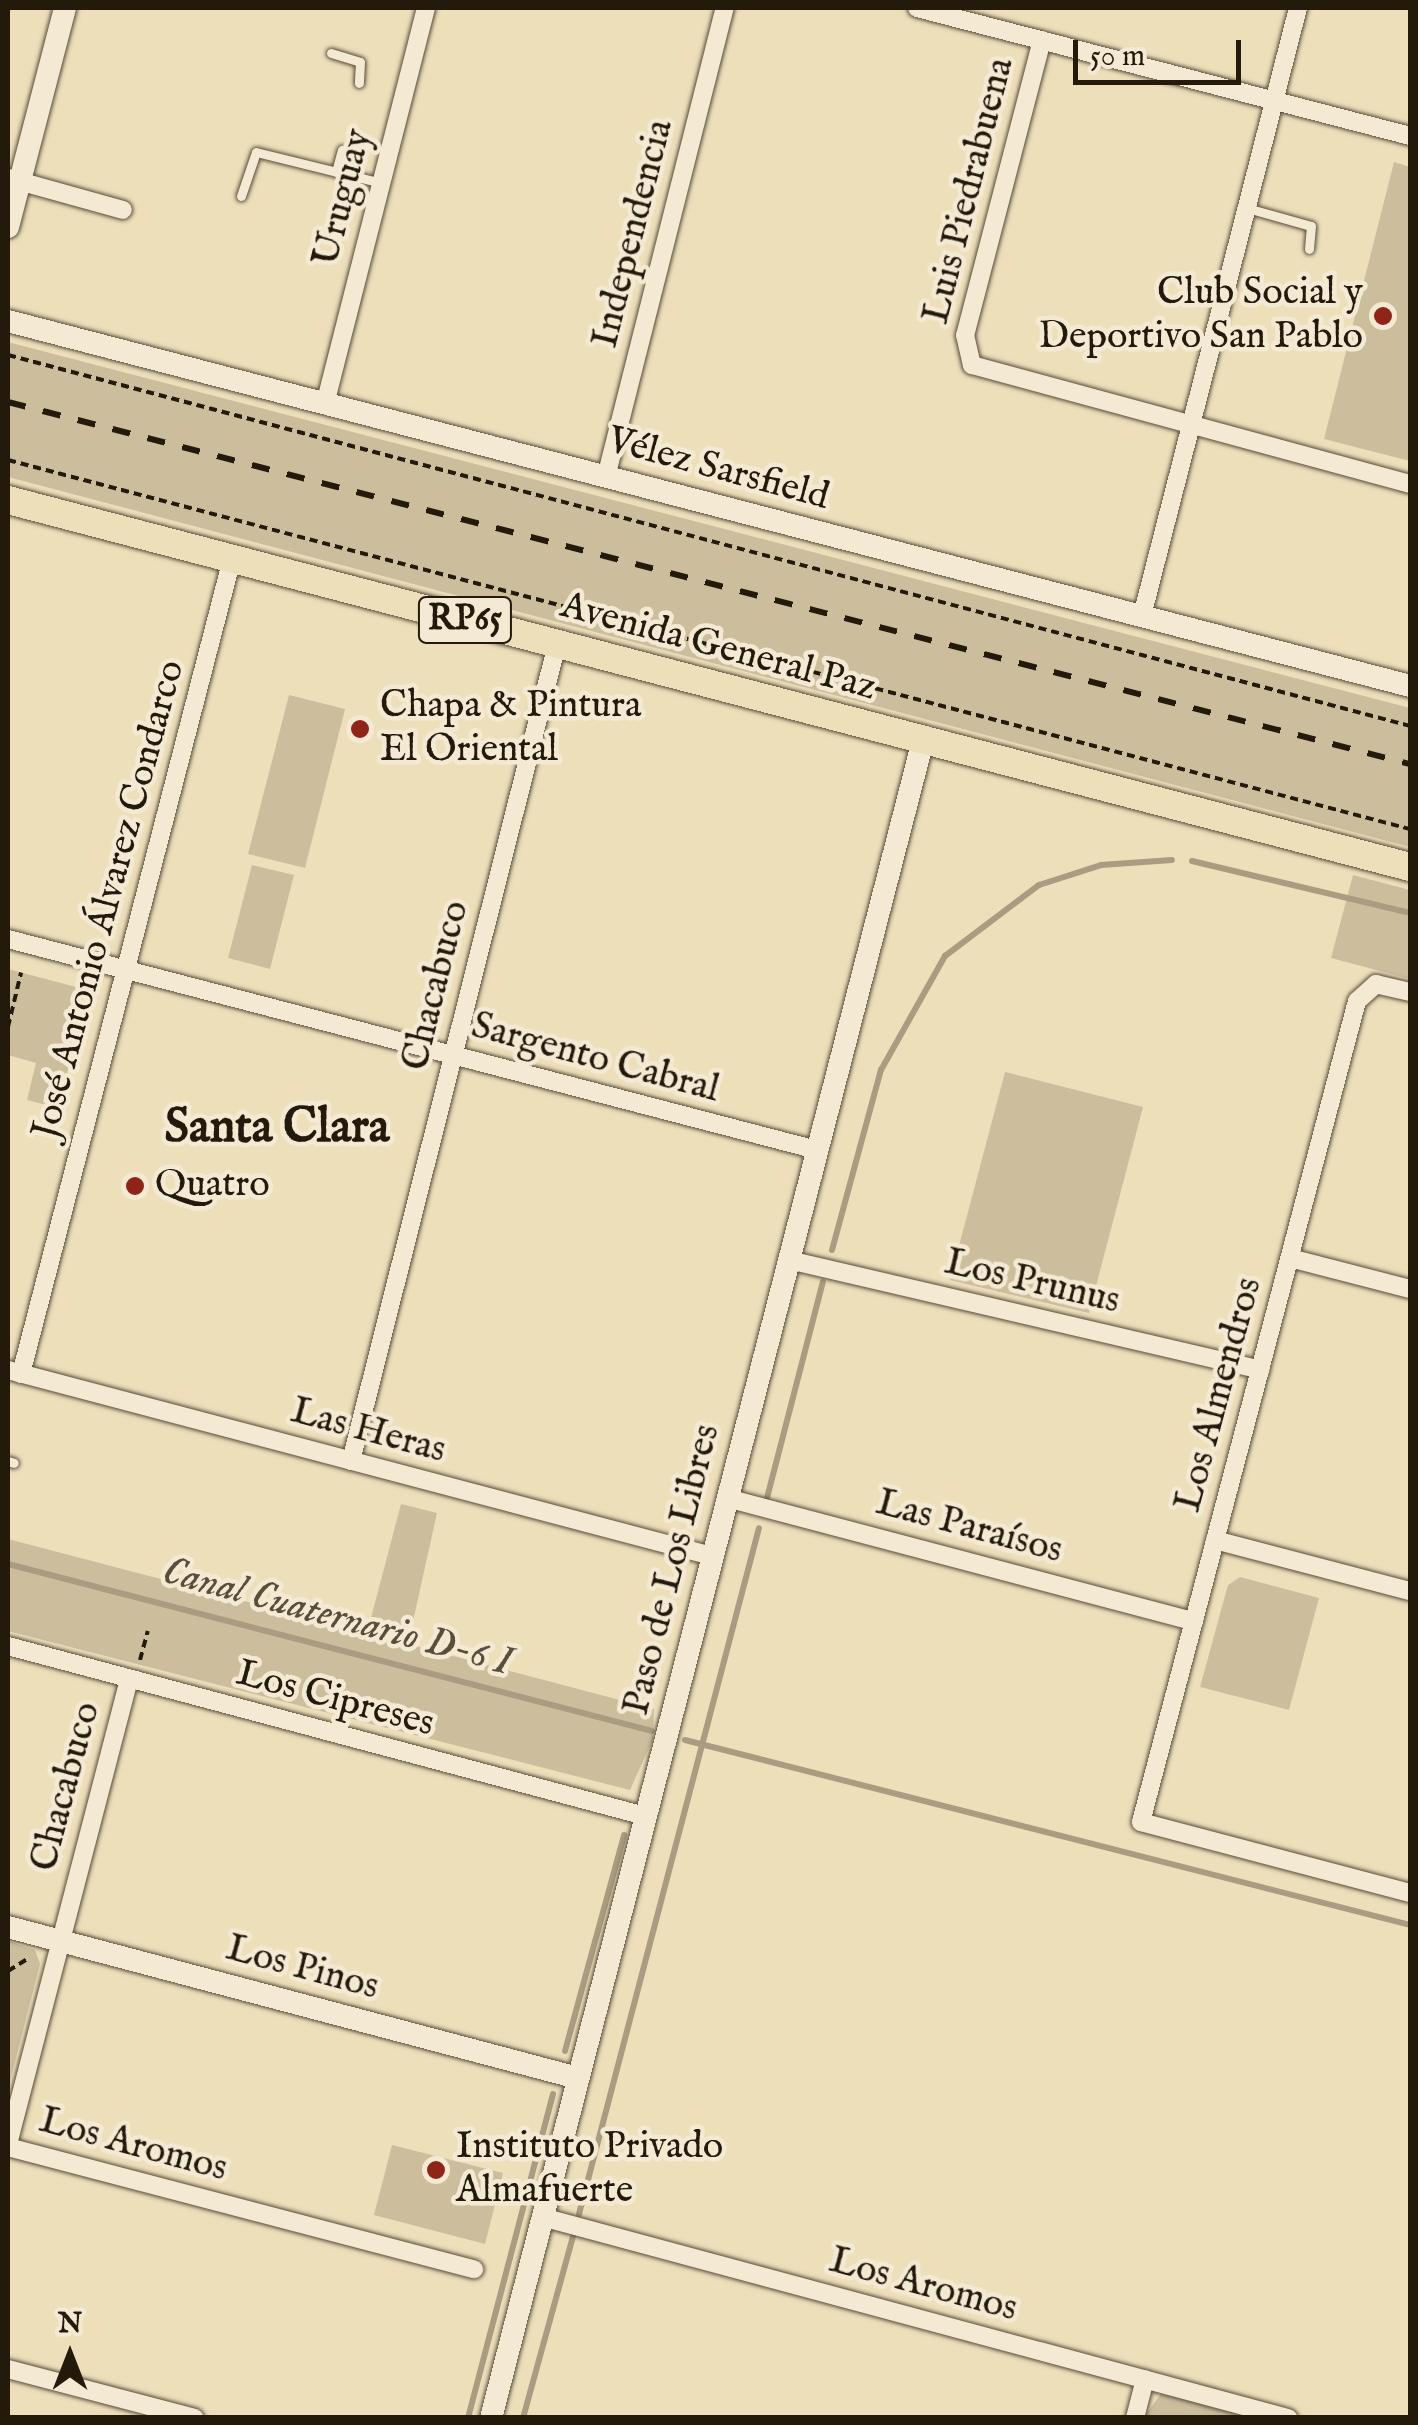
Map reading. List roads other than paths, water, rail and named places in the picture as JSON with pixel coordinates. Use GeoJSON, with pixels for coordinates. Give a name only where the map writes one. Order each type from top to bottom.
{"type":"FeatureCollection","features":[{"type":"Feature","properties":{"kind":"main road","name":"Avenida General Paz"},"geometry":{"type":"LineString","coordinates":[[8,500],[1410,868]]}},
{"type":"Feature","properties":{"kind":"street"},"geometry":{"type":"LineString","coordinates":[[8,227],[13,180],[65,8]]}},
{"type":"Feature","properties":{"kind":"street","name":"Uruguay"},"geometry":{"type":"LineString","coordinates":[[325,404],[426,8]]}},
{"type":"Feature","properties":{"kind":"street","name":"Independencia"},"geometry":{"type":"LineString","coordinates":[[606,477],[725,8]]}},
{"type":"Feature","properties":{"kind":"street"},"geometry":{"type":"LineString","coordinates":[[918,8],[1410,136]]}},
{"type":"Feature","properties":{"kind":"street"},"geometry":{"type":"LineString","coordinates":[[1142,616],[1298,8]]}},
{"type":"Feature","properties":{"kind":"street","name":"Luis Piedrabuena"},"geometry":{"type":"LineString","coordinates":[[1042,40],[966,334],[968,358],[986,373],[1190,427]]}},
{"type":"Feature","properties":{"kind":"street"},"geometry":{"type":"LineString","coordinates":[[13,180],[124,210]]}},
{"type":"Feature","properties":{"kind":"street","name":"Vélez Sarsfield"},"geometry":{"type":"LineString","coordinates":[[8,321],[1410,686]]}},
{"type":"Feature","properties":{"kind":"street"},"geometry":{"type":"LineString","coordinates":[[1190,427],[1410,484]]}},
{"type":"Feature","properties":{"kind":"street","name":"José Antonio Álvarez Condarco"},"geometry":{"type":"LineString","coordinates":[[14,1372],[126,970],[232,559]]}},
{"type":"Feature","properties":{"kind":"street","name":"Chacabuco"},"geometry":{"type":"LineString","coordinates":[[351,1461],[556,644]]}},
{"type":"Feature","properties":{"kind":"street","name":"Paso de Los Libres"},"geometry":{"type":"LineString","coordinates":[[491,2418],[923,740]]}},
{"type":"Feature","properties":{"kind":"street","name":"Sargento Cabral"},"geometry":{"type":"LineString","coordinates":[[8,940],[817,1150]]}},
{"type":"Feature","properties":{"kind":"street","name":"Los Almendros"},"geometry":{"type":"LineString","coordinates":[[1410,992],[1368,987],[1290,1258],[1141,1822],[1410,1893]]}},
{"type":"Feature","properties":{"kind":"street"},"geometry":{"type":"LineString","coordinates":[[1290,1258],[1410,1289]]}},
{"type":"Feature","properties":{"kind":"street","name":"Los Prunus"},"geometry":{"type":"LineString","coordinates":[[789,1260],[1260,1370]]}},
{"type":"Feature","properties":{"kind":"street","name":"Las Heras"},"geometry":{"type":"LineString","coordinates":[[14,1372],[712,1556]]}},
{"type":"Feature","properties":{"kind":"street","name":"Las Paraísos"},"geometry":{"type":"LineString","coordinates":[[727,1498],[1194,1621]]}},
{"type":"Feature","properties":{"kind":"street"},"geometry":{"type":"LineString","coordinates":[[1216,1540],[1410,1590]]}},
{"type":"Feature","properties":{"kind":"street","name":"Los Cipreses"},"geometry":{"type":"LineString","coordinates":[[8,1646],[645,1816]]}},
{"type":"Feature","properties":{"kind":"street","name":"Chacabuco"},"geometry":{"type":"LineString","coordinates":[[8,2145],[129,1678]]}},
{"type":"Feature","properties":{"kind":"street","name":"Los Pinos"},"geometry":{"type":"LineString","coordinates":[[8,1927],[578,2078]]}},
{"type":"Feature","properties":{"kind":"street","name":"Los Aromos"},"geometry":{"type":"LineString","coordinates":[[8,2145],[474,2270]]}},
{"type":"Feature","properties":{"kind":"street","name":"Los Aromos"},"geometry":{"type":"LineString","coordinates":[[542,2217],[1288,2418]]}},
{"type":"Feature","properties":{"kind":"street"},"geometry":{"type":"LineString","coordinates":[[8,2369],[195,2418]]}},
{"type":"Feature","properties":{"kind":"street"},"geometry":{"type":"LineString","coordinates":[[1135,2418],[1145,2379]]}},
{"type":"Feature","properties":{"kind":"lane"},"geometry":{"type":"LineString","coordinates":[[331,53],[360,62],[359,83]]}},
{"type":"Feature","properties":{"kind":"lane"},"geometry":{"type":"LineString","coordinates":[[336,172],[342,150]]}},
{"type":"Feature","properties":{"kind":"lane"},"geometry":{"type":"LineString","coordinates":[[241,196],[256,152],[381,183]]}},
{"type":"Feature","properties":{"kind":"lane"},"geometry":{"type":"LineString","coordinates":[[1247,208],[1312,226],[1308,249]]}},
{"type":"Feature","properties":{"kind":"waterway"},"geometry":{"type":"LineString","coordinates":[[832,1250],[881,1070],[945,956],[1039,885],[1101,865],[1172,860]]}},
{"type":"Feature","properties":{"kind":"waterway"},"geometry":{"type":"LineString","coordinates":[[1192,861],[1410,913]]}},
{"type":"Feature","properties":{"kind":"waterway"},"geometry":{"type":"LineString","coordinates":[[767,1498],[823,1282]]}},
{"type":"Feature","properties":{"kind":"waterway"},"geometry":{"type":"LineString","coordinates":[[579,2214],[759,1528]]}},
{"type":"Feature","properties":{"kind":"waterway","name":"Canal Cuaternario D-6 I"},"geometry":{"type":"LineString","coordinates":[[8,1564],[652,1731]]}},
{"type":"Feature","properties":{"kind":"waterway"},"geometry":{"type":"LineString","coordinates":[[685,1740],[1410,1925]]}},
{"type":"Feature","properties":{"kind":"waterway"},"geometry":{"type":"LineString","coordinates":[[565,2051],[624,1835]]}},
{"type":"Feature","properties":{"kind":"waterway"},"geometry":{"type":"LineString","coordinates":[[468,2418],[553,2094]]}},
{"type":"Feature","properties":{"kind":"waterway"},"geometry":{"type":"LineString","coordinates":[[523,2418],[573,2236]]}},
{"type":"Feature","properties":{"kind":"railway"},"geometry":{"type":"LineString","coordinates":[[8,402],[1410,764]]}},
{"type":"Feature","properties":{"kind":"place","name":"Club Social y Deportivo San Pablo"},"geometry":{"type":"Point","coordinates":[1383,316]}},
{"type":"Feature","properties":{"kind":"place","name":"Chapa & Pintura El Oriental"},"geometry":{"type":"Point","coordinates":[360,729]}},
{"type":"Feature","properties":{"kind":"place","name":"Quatro"},"geometry":{"type":"Point","coordinates":[135,1186]}},
{"type":"Feature","properties":{"kind":"place","name":"Instituto Privado Almafuerte"},"geometry":{"type":"Point","coordinates":[436,2170]}},
{"type":"Feature","properties":{"kind":"district","name":"Santa Clara"},"geometry":{"type":"Point","coordinates":[277,1129]}}]}
